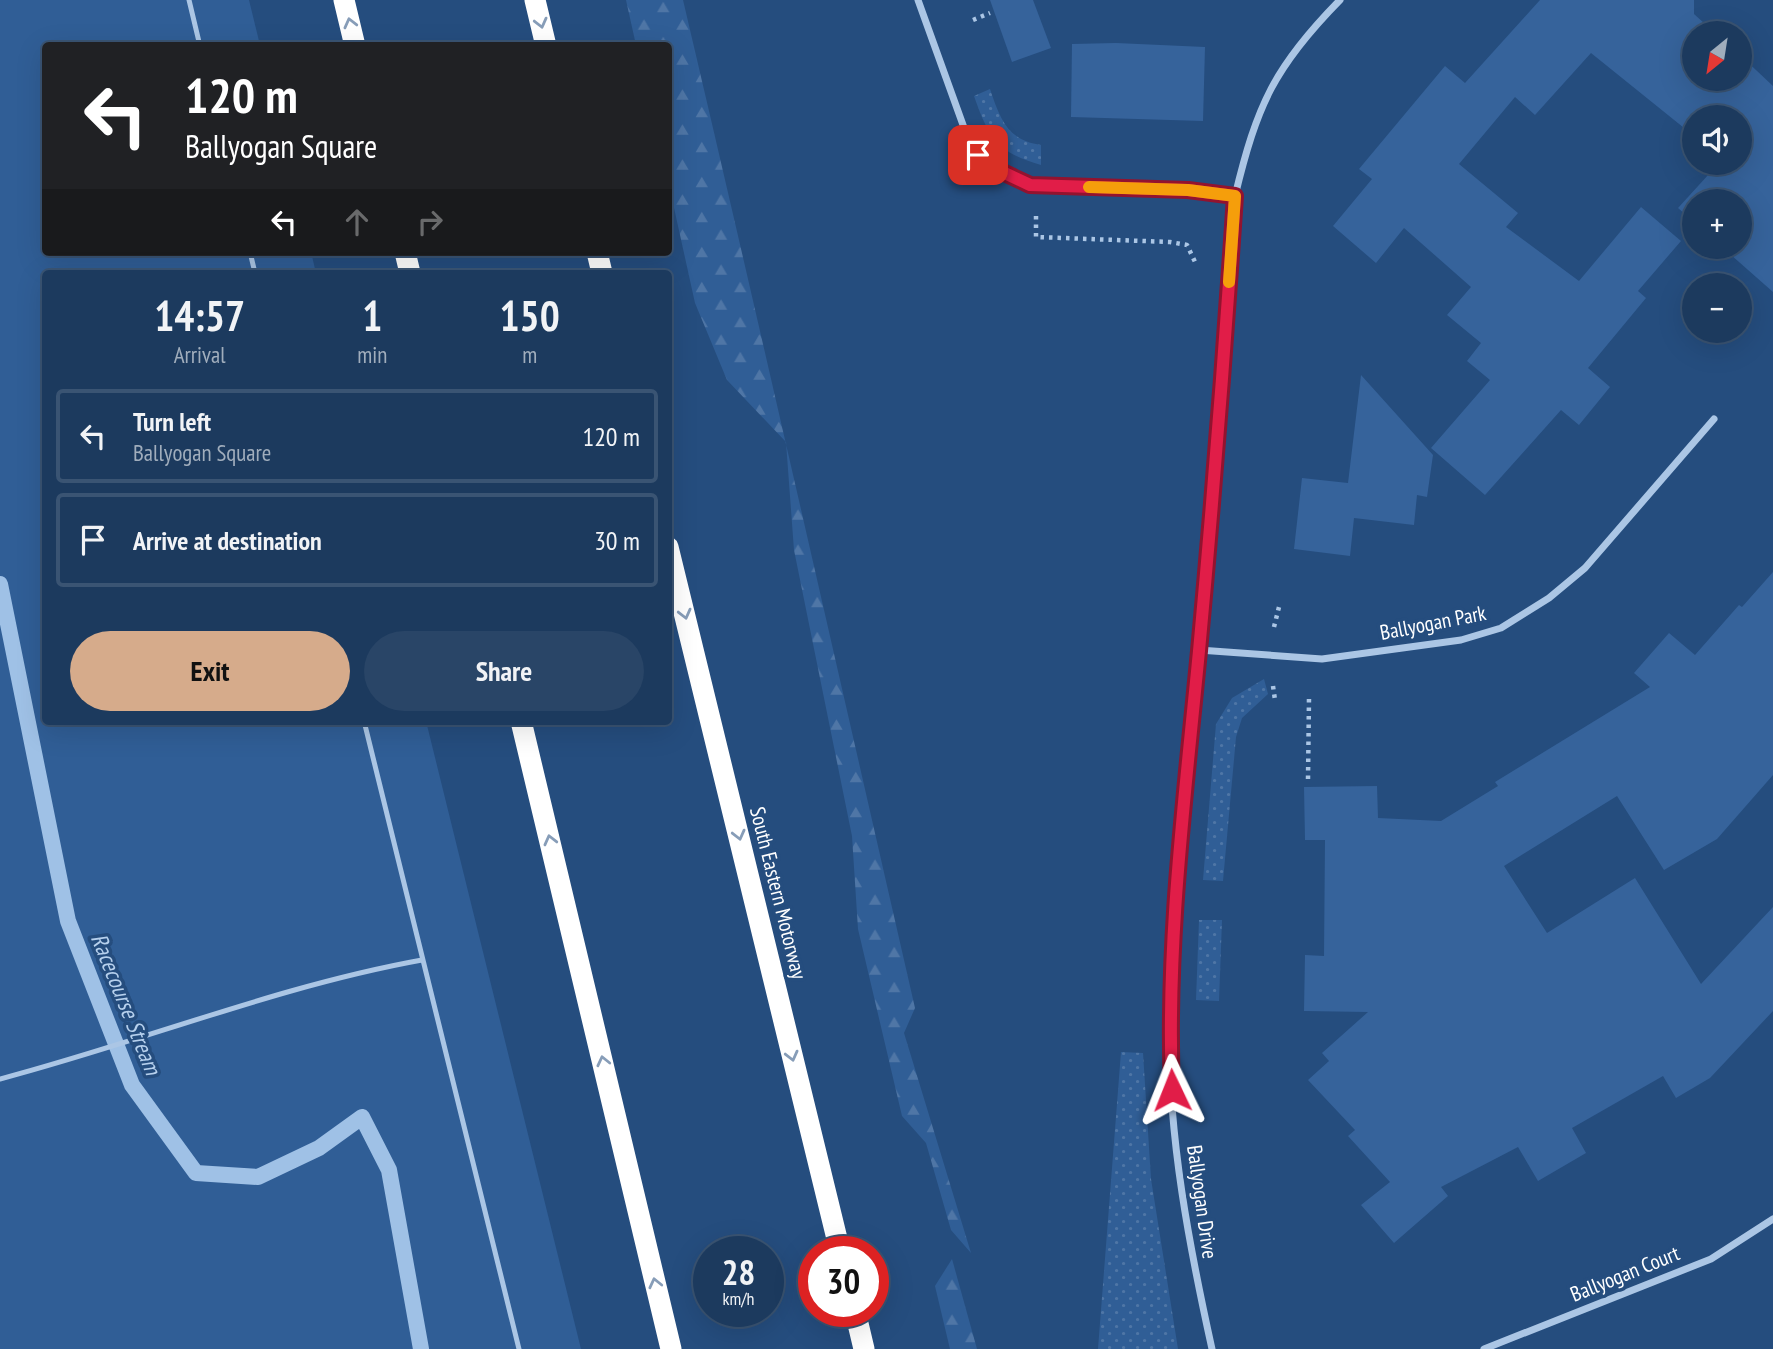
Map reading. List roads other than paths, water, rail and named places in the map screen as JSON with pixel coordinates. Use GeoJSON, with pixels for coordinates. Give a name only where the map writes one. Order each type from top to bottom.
{"type":"FeatureCollection","features":[{"type":"Feature","properties":{"kind":"highway"},"geometry":{"type":"LineString","coordinates":[[344,0],[354,42]]}},
{"type":"Feature","properties":{"kind":"highway"},"geometry":{"type":"LineString","coordinates":[[535,0],[545,42]]}},
{"type":"Feature","properties":{"kind":"highway","name":"South Eastern Motorway"},"geometry":{"type":"LineString","coordinates":[[672,563],[836,1236]]}},
{"type":"Feature","properties":{"kind":"highway"},"geometry":{"type":"LineString","coordinates":[[522,725],[671,1349]]}},
{"type":"Feature","properties":{"kind":"highway"},"geometry":{"type":"LineString","coordinates":[[859,1327],[864,1349]]}},
{"type":"Feature","properties":{"kind":"street"},"geometry":{"type":"LineString","coordinates":[[918,0],[967,136],[978,155],[992,167],[1030,185],[1188,190],[1235,196]]}},
{"type":"Feature","properties":{"kind":"street","name":"Ballyogan Drive"},"geometry":{"type":"LineString","coordinates":[[1212,1349],[1185,1230],[1176,1149],[1169,1033],[1172,914],[1199,650],[1235,196],[1248,142],[1269,88],[1303,38],[1340,0]]}},
{"type":"Feature","properties":{"kind":"street","name":"Ballyogan Park"},"geometry":{"type":"LineString","coordinates":[[1199,650],[1322,659],[1441,643],[1501,628],[1549,598],[1585,568],[1714,419]]}},
{"type":"Feature","properties":{"kind":"street","name":"Ballyogan Court"},"geometry":{"type":"LineString","coordinates":[[1483,1349],[1711,1259],[1773,1219]]}},
{"type":"Feature","properties":{"kind":"lane"},"geometry":{"type":"LineString","coordinates":[[189,0],[199,42]]}},
{"type":"Feature","properties":{"kind":"lane"},"geometry":{"type":"LineString","coordinates":[[365,725],[519,1349]]}},
{"type":"Feature","properties":{"kind":"lane"},"geometry":{"type":"LineString","coordinates":[[0,1079],[372,969],[422,960]]}},
{"type":"Feature","properties":{"kind":"waterway","name":"Racecourse Stream"},"geometry":{"type":"LineString","coordinates":[[0,584],[68,921],[132,1085],[196,1173],[258,1177],[319,1148],[362,1117],[389,1170],[421,1349]]}}]}
